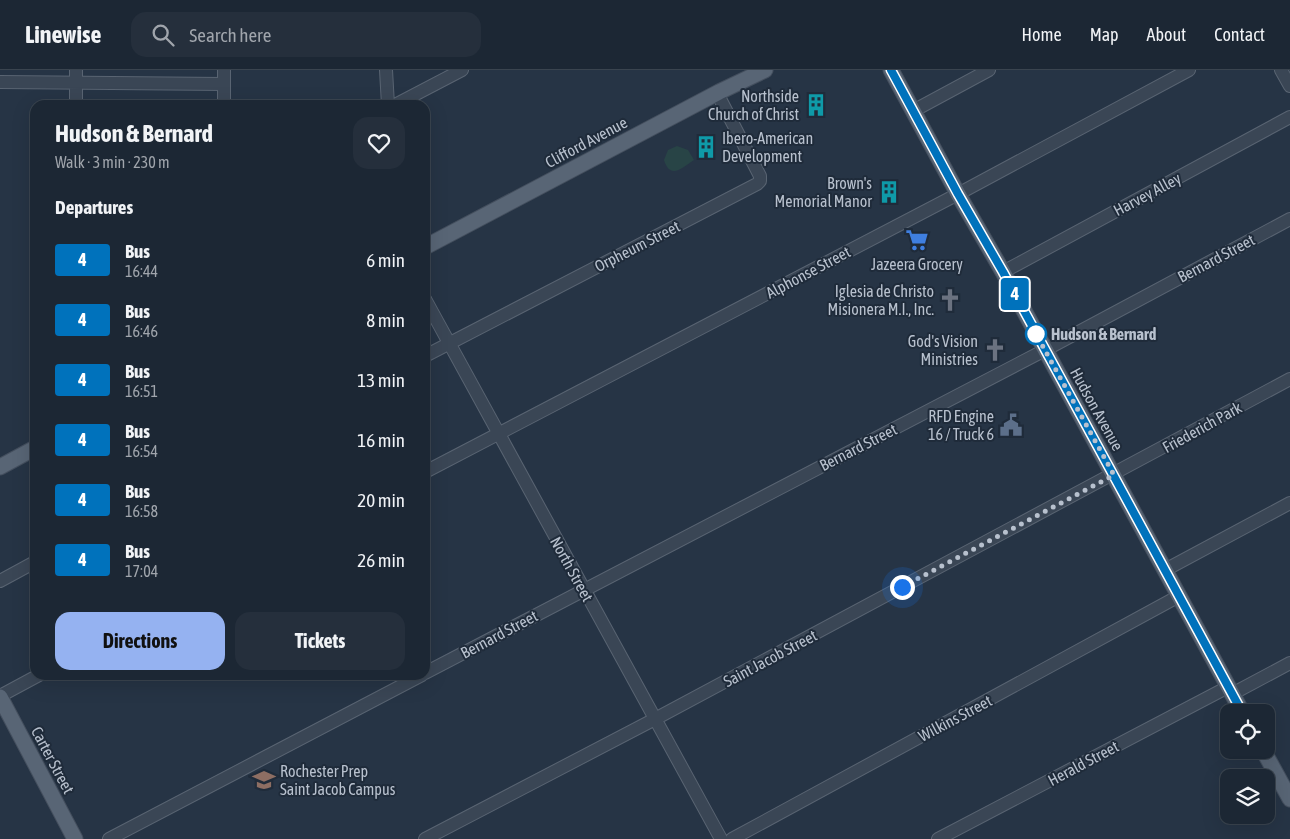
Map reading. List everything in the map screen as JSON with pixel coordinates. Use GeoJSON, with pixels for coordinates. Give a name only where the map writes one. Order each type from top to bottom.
{"type":"FeatureCollection","features":[{"type":"Feature","properties":{"kind":"main road","name":"Clifford Avenue"},"geometry":{"type":"LineString","coordinates":[[430,244],[716,93],[765,70]]}},
{"type":"Feature","properties":{"kind":"main road","name":"Hudson Avenue"},"geometry":{"type":"LineString","coordinates":[[891,70],[1238,704]]}},
{"type":"Feature","properties":{"kind":"main road"},"geometry":{"type":"LineString","coordinates":[[0,466],[30,451]]}},
{"type":"Feature","properties":{"kind":"main road","name":"Carter Street"},"geometry":{"type":"LineString","coordinates":[[0,696],[75,839]]}},
{"type":"Feature","properties":{"kind":"main road"},"geometry":{"type":"LineString","coordinates":[[1268,759],[1290,799]]}},
{"type":"Feature","properties":{"kind":"street"},"geometry":{"type":"LineString","coordinates":[[224,70],[224,100]]}},
{"type":"Feature","properties":{"kind":"street"},"geometry":{"type":"LineString","coordinates":[[386,70],[388,100]]}},
{"type":"Feature","properties":{"kind":"street"},"geometry":{"type":"LineString","coordinates":[[405,100],[462,70]]}},
{"type":"Feature","properties":{"kind":"street"},"geometry":{"type":"LineString","coordinates":[[913,111],[989,70]]}},
{"type":"Feature","properties":{"kind":"street","name":"Alphonse Street"},"geometry":{"type":"LineString","coordinates":[[430,469],[958,194],[1189,70]]}},
{"type":"Feature","properties":{"kind":"street"},"geometry":{"type":"LineString","coordinates":[[1281,70],[1290,86]]}},
{"type":"Feature","properties":{"kind":"street"},"geometry":{"type":"LineString","coordinates":[[0,82],[76,76],[224,84]]}},
{"type":"Feature","properties":{"kind":"street"},"geometry":{"type":"LineString","coordinates":[[76,76],[76,100]]}},
{"type":"Feature","properties":{"kind":"street","name":"Orpheum Street"},"geometry":{"type":"LineString","coordinates":[[430,354],[757,184],[760,176],[716,93]]}},
{"type":"Feature","properties":{"kind":"street","name":"Harvey Alley"},"geometry":{"type":"LineString","coordinates":[[1003,272],[1290,117]]}},
{"type":"Feature","properties":{"kind":"street","name":"Bernard Street"},"geometry":{"type":"LineString","coordinates":[[430,670],[1045,350],[1290,219]]}},
{"type":"Feature","properties":{"kind":"street","name":"North Street"},"geometry":{"type":"LineString","coordinates":[[430,308],[721,839]]}},
{"type":"Feature","properties":{"kind":"street","name":"Friederich Park"},"geometry":{"type":"LineString","coordinates":[[1114,475],[1290,379]]}},
{"type":"Feature","properties":{"kind":"street","name":"Saint Jacob Street"},"geometry":{"type":"LineString","coordinates":[[425,839],[1114,475]]}},
{"type":"Feature","properties":{"kind":"street"},"geometry":{"type":"LineString","coordinates":[[1165,570],[1290,503]]}},
{"type":"Feature","properties":{"kind":"street"},"geometry":{"type":"LineString","coordinates":[[0,581],[30,565]]}},
{"type":"Feature","properties":{"kind":"street","name":"Wilkins Street"},"geometry":{"type":"LineString","coordinates":[[732,839],[1179,596]]}},
{"type":"Feature","properties":{"kind":"street","name":"Herald Street"},"geometry":{"type":"LineString","coordinates":[[938,839],[1230,690],[1290,663]]}},
{"type":"Feature","properties":{"kind":"street"},"geometry":{"type":"LineString","coordinates":[[0,696],[30,680]]}},
{"type":"Feature","properties":{"kind":"street"},"geometry":{"type":"LineString","coordinates":[[109,839],[412,680]]}},
{"type":"Feature","properties":{"kind":"green space"},"geometry":{"type":"Polygon","coordinates":[[[677,146],[688,150],[694,160],[681,169],[673,171],[670,170],[664,160],[668,150],[677,146]]]}},
{"type":"Feature","properties":{"kind":"bus line","name":"4"},"geometry":{"type":"LineString","coordinates":[[891,70],[1238,704]]}},
{"type":"Feature","properties":{"kind":"place","name":"Northside Church of Christ"},"geometry":{"type":"Point","coordinates":[816,105]}},
{"type":"Feature","properties":{"kind":"place","name":"Ibero-American Development"},"geometry":{"type":"Point","coordinates":[706,147]}},
{"type":"Feature","properties":{"kind":"place","name":"Brown's Memorial Manor"},"geometry":{"type":"Point","coordinates":[889,192]}},
{"type":"Feature","properties":{"kind":"place","name":"Jazeera Grocery"},"geometry":{"type":"Point","coordinates":[917,240]}},
{"type":"Feature","properties":{"kind":"place","name":"Iglesia de Christo Misionera M.I., Inc."},"geometry":{"type":"Point","coordinates":[950,300]}},
{"type":"Feature","properties":{"kind":"place","name":"Hudson & Bernard"},"geometry":{"type":"Point","coordinates":[1036,334]}},
{"type":"Feature","properties":{"kind":"place","name":"God's Vision Ministries"},"geometry":{"type":"Point","coordinates":[995,350]}},
{"type":"Feature","properties":{"kind":"place","name":"RFD Engine 16 / Truck 6"},"geometry":{"type":"Point","coordinates":[1011,425]}},
{"type":"Feature","properties":{"kind":"place","name":"Rochester Prep Saint Jacob Campus"},"geometry":{"type":"Point","coordinates":[264,780]}},
{"type":"Feature","properties":{"kind":"route"},"geometry":{"type":"LineString","coordinates":[[902,587],[1114,475],[1036,334]]}}]}
